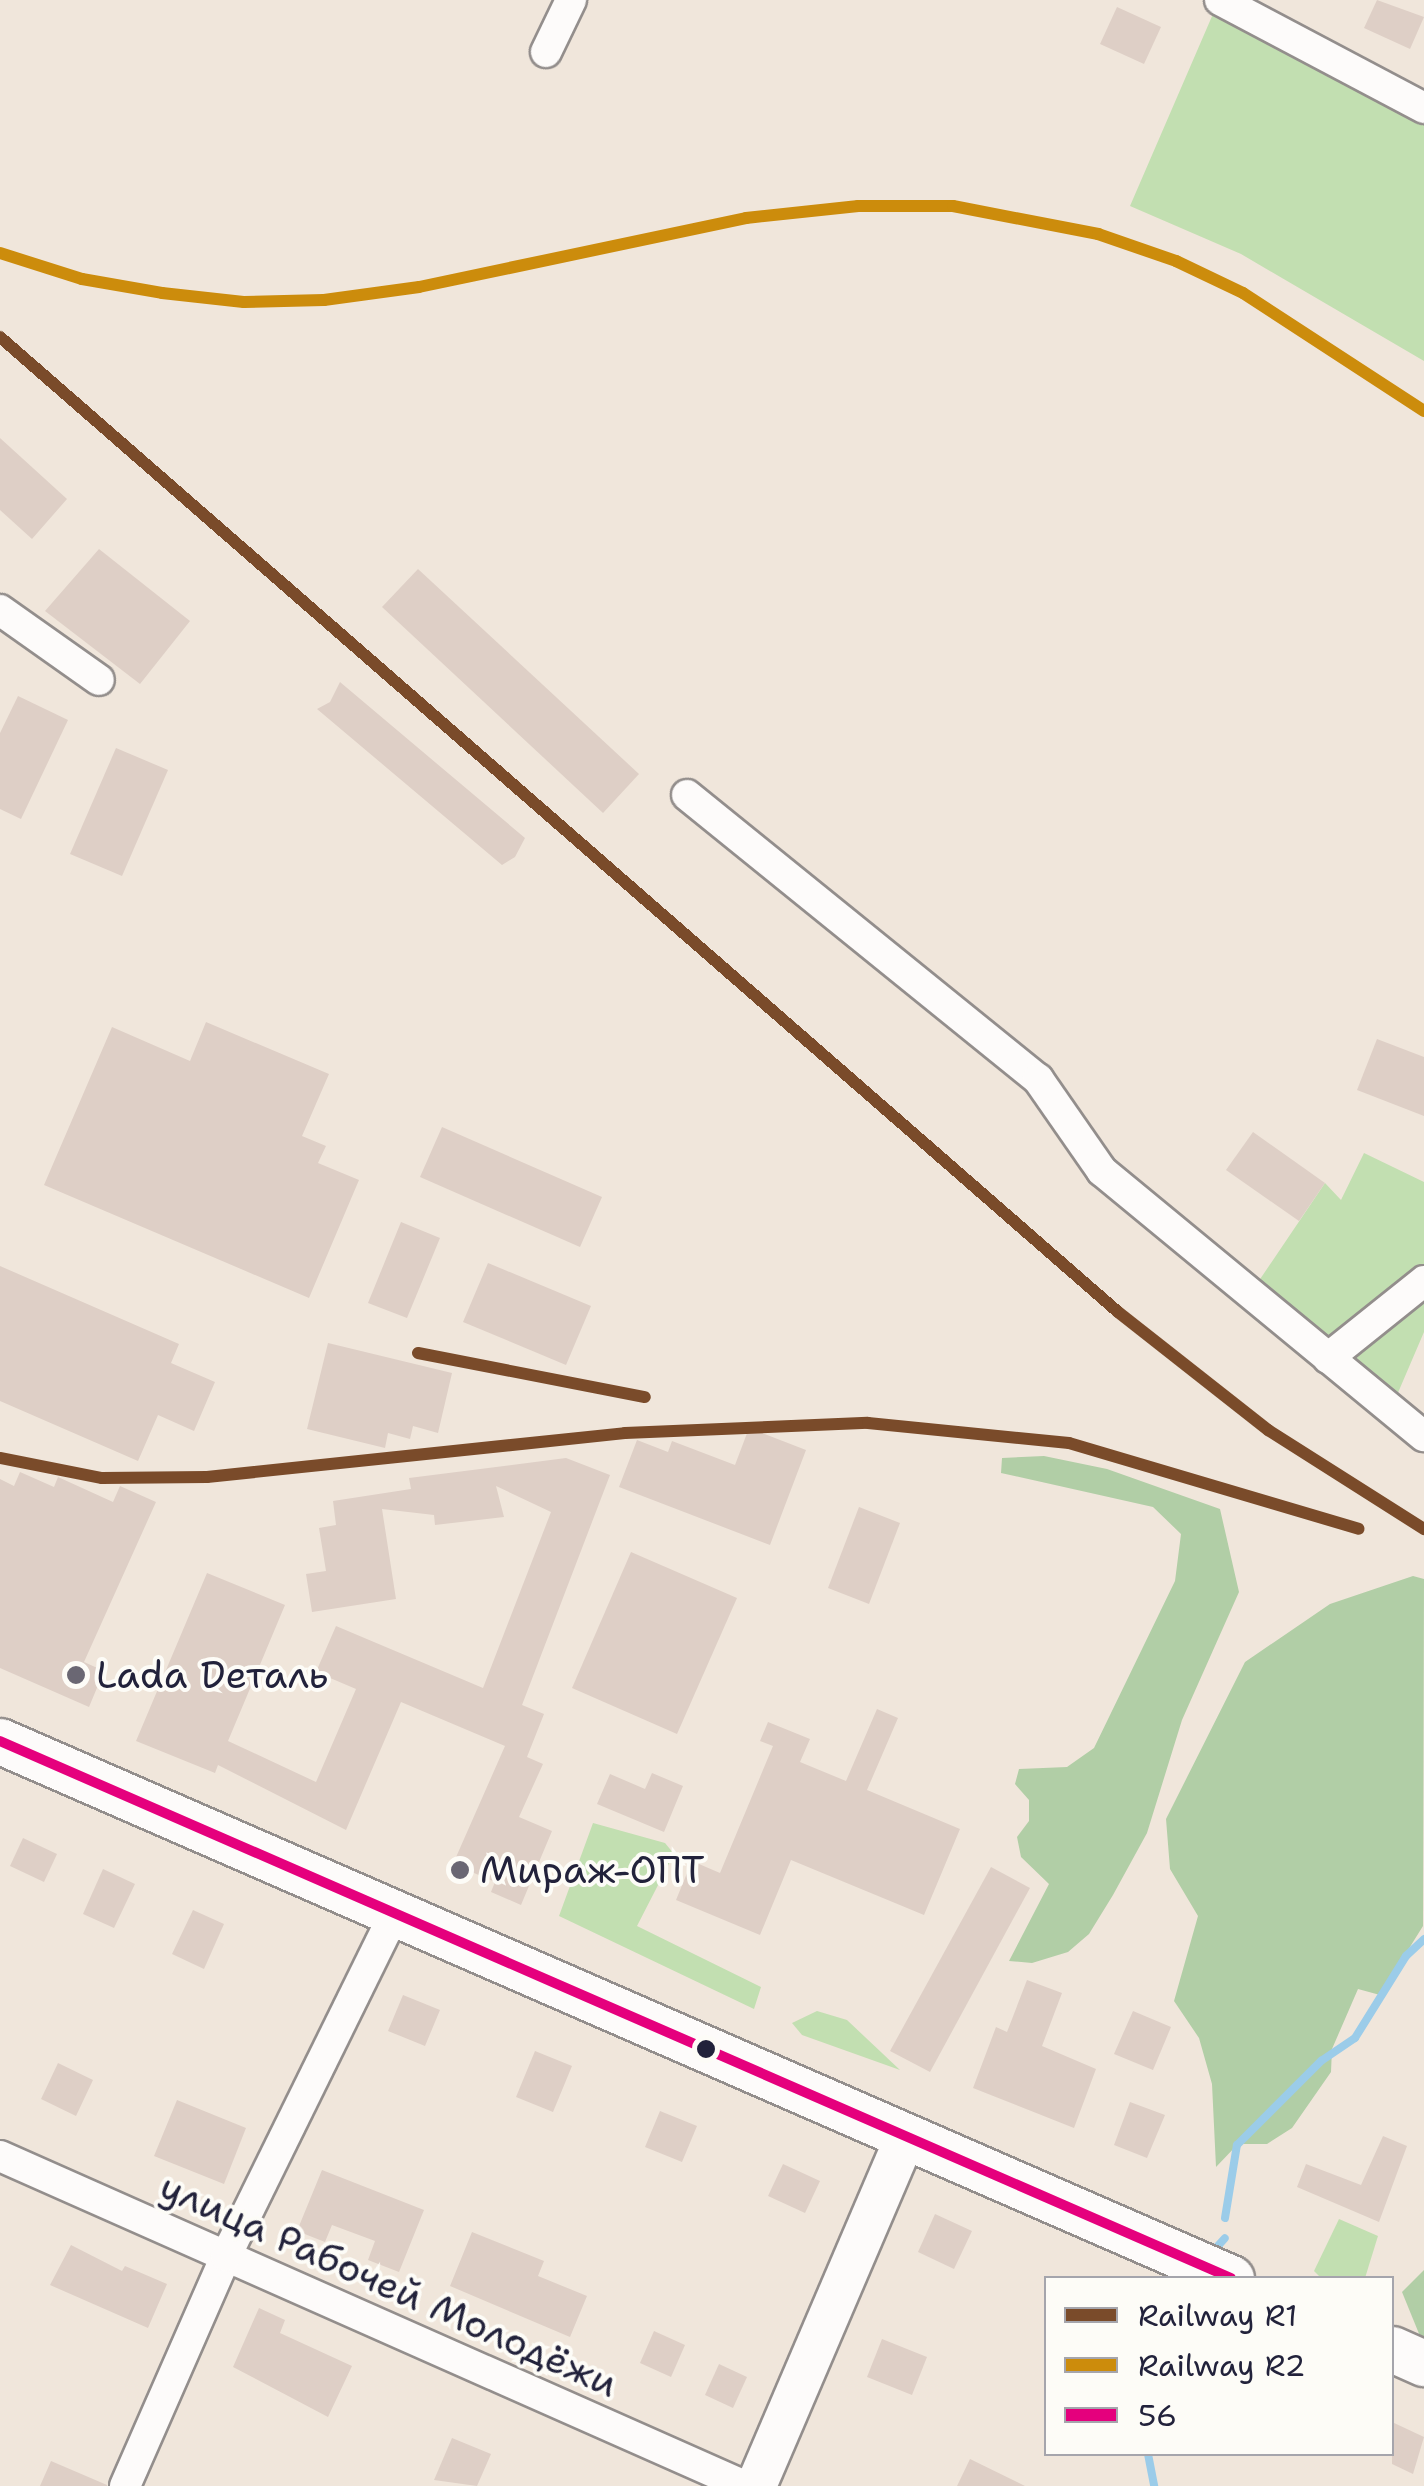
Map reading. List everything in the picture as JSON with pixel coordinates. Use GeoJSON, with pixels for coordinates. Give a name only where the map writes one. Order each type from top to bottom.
{"type":"FeatureCollection","features":[{"type":"Feature","properties":{"kind":"main road"},"geometry":{"type":"LineString","coordinates":[[0,1741],[1226,2276]]}},
{"type":"Feature","properties":{"kind":"main road"},"geometry":{"type":"LineString","coordinates":[[1394,2350],[1424,2363]]}},
{"type":"Feature","properties":{"kind":"street"},"geometry":{"type":"LineString","coordinates":[[546,52],[571,0]]}},
{"type":"Feature","properties":{"kind":"street"},"geometry":{"type":"LineString","coordinates":[[1220,0],[1424,108]]}},
{"type":"Feature","properties":{"kind":"street"},"geometry":{"type":"LineString","coordinates":[[0,610],[98,680]]}},
{"type":"Feature","properties":{"kind":"street"},"geometry":{"type":"LineString","coordinates":[[687,796],[1038,1078],[1102,1171],[1424,1436]]}},
{"type":"Feature","properties":{"kind":"street"},"geometry":{"type":"LineString","coordinates":[[1328,1358],[1424,1281]]}},
{"type":"Feature","properties":{"kind":"street"},"geometry":{"type":"LineString","coordinates":[[125,2486],[226,2256],[394,1913]]}},
{"type":"Feature","properties":{"kind":"street"},"geometry":{"type":"LineString","coordinates":[[756,2486],[906,2136]]}},
{"type":"Feature","properties":{"kind":"street","name":"улица Рабочей Молодёжи"},"geometry":{"type":"LineString","coordinates":[[0,2156],[745,2486]]}},
{"type":"Feature","properties":{"kind":"green space"},"geometry":{"type":"Polygon","coordinates":[[[1216,7],[1424,114],[1424,361],[1241,254],[1130,206],[1216,7]]]}},
{"type":"Feature","properties":{"kind":"green space"},"geometry":{"type":"Polygon","coordinates":[[[1364,1153],[1424,1182],[1424,1332],[1391,1409],[1250,1294],[1325,1183],[1341,1200],[1364,1153]]]}},
{"type":"Feature","properties":{"kind":"green space"},"geometry":{"type":"Polygon","coordinates":[[[1044,1456],[1107,1469],[1220,1509],[1239,1592],[1182,1720],[1147,1833],[1113,1895],[1089,1934],[1068,1952],[1032,1963],[1009,1961],[1049,1884],[1021,1857],[1017,1837],[1029,1821],[1029,1800],[1015,1784],[1019,1769],[1067,1767],[1094,1748],[1175,1581],[1181,1534],[1153,1507],[1001,1473],[1002,1458],[1044,1456]]]}},
{"type":"Feature","properties":{"kind":"green space"},"geometry":{"type":"Polygon","coordinates":[[[1413,1576],[1424,1579],[1423,1926],[1380,1995],[1358,1989],[1332,2049],[1331,2072],[1292,2128],[1267,2144],[1238,2144],[1216,2167],[1212,2084],[1199,2038],[1174,2001],[1198,1916],[1170,1869],[1166,1819],[1245,1662],[1330,1604],[1413,1576]]]}},
{"type":"Feature","properties":{"kind":"green space"},"geometry":{"type":"Polygon","coordinates":[[[593,1823],[665,1843],[674,1854],[637,1926],[761,1987],[754,2009],[559,1916],[593,1823]]]}},
{"type":"Feature","properties":{"kind":"green space"},"geometry":{"type":"Polygon","coordinates":[[[817,2011],[847,2020],[900,2070],[802,2035],[792,2023],[817,2011]]]}},
{"type":"Feature","properties":{"kind":"green space"},"geometry":{"type":"Polygon","coordinates":[[[1339,2219],[1378,2236],[1366,2276],[1319,2276],[1314,2271],[1339,2219]]]}},
{"type":"Feature","properties":{"kind":"green space"},"geometry":{"type":"Polygon","coordinates":[[[1424,2270],[1424,2346],[1402,2292],[1424,2270]]]}},
{"type":"Feature","properties":{"kind":"building"},"geometry":{"type":"Polygon","coordinates":[[[1377,0],[1424,17],[1410,49],[1364,28],[1377,0]]]}},
{"type":"Feature","properties":{"kind":"building"},"geometry":{"type":"Polygon","coordinates":[[[1117,7],[1161,27],[1144,64],[1100,44],[1117,7]]]}},
{"type":"Feature","properties":{"kind":"building"},"geometry":{"type":"Polygon","coordinates":[[[0,438],[67,499],[32,539],[0,510],[0,438]]]}},
{"type":"Feature","properties":{"kind":"building"},"geometry":{"type":"Polygon","coordinates":[[[99,549],[190,621],[140,684],[45,611],[99,549]]]}},
{"type":"Feature","properties":{"kind":"building"},"geometry":{"type":"Polygon","coordinates":[[[418,569],[639,774],[603,813],[382,607],[418,569]]]}},
{"type":"Feature","properties":{"kind":"building"},"geometry":{"type":"Polygon","coordinates":[[[340,682],[525,838],[515,857],[502,865],[317,709],[330,702],[340,682]]]}},
{"type":"Feature","properties":{"kind":"building"},"geometry":{"type":"Polygon","coordinates":[[[18,696],[68,720],[21,819],[0,809],[0,733],[18,696]]]}},
{"type":"Feature","properties":{"kind":"building"},"geometry":{"type":"Polygon","coordinates":[[[116,748],[168,770],[122,876],[70,854],[116,748]]]}},
{"type":"Feature","properties":{"kind":"building"},"geometry":{"type":"Polygon","coordinates":[[[206,1022],[329,1074],[302,1136],[326,1146],[318,1163],[359,1180],[309,1298],[44,1185],[112,1027],[190,1061],[206,1022]]]}},
{"type":"Feature","properties":{"kind":"building"},"geometry":{"type":"Polygon","coordinates":[[[1377,1039],[1424,1057],[1424,1116],[1357,1090],[1377,1039]]]}},
{"type":"Feature","properties":{"kind":"building"},"geometry":{"type":"Polygon","coordinates":[[[442,1127],[602,1197],[580,1247],[420,1177],[442,1127]]]}},
{"type":"Feature","properties":{"kind":"building"},"geometry":{"type":"Polygon","coordinates":[[[1253,1132],[1325,1183],[1299,1221],[1226,1170],[1253,1132]]]}},
{"type":"Feature","properties":{"kind":"building"},"geometry":{"type":"Polygon","coordinates":[[[401,1222],[440,1238],[407,1318],[368,1303],[401,1222]]]}},
{"type":"Feature","properties":{"kind":"building"},"geometry":{"type":"Polygon","coordinates":[[[488,1263],[591,1306],[566,1365],[463,1322],[488,1263]]]}},
{"type":"Feature","properties":{"kind":"building"},"geometry":{"type":"Polygon","coordinates":[[[0,1266],[179,1344],[171,1363],[215,1382],[194,1431],[158,1415],[138,1461],[0,1401],[0,1266]]]}},
{"type":"Feature","properties":{"kind":"building"},"geometry":{"type":"Polygon","coordinates":[[[328,1343],[452,1373],[438,1433],[413,1426],[410,1439],[388,1433],[385,1448],[307,1429],[328,1343]]]}},
{"type":"Feature","properties":{"kind":"building"},"geometry":{"type":"Polygon","coordinates":[[[749,1428],[806,1450],[770,1545],[619,1487],[637,1440],[668,1452],[672,1441],[735,1465],[749,1428]]]}},
{"type":"Feature","properties":{"kind":"building"},"geometry":{"type":"Polygon","coordinates":[[[566,1458],[610,1475],[522,1705],[544,1714],[527,1757],[543,1764],[519,1817],[552,1831],[521,1905],[491,1892],[495,1882],[453,1864],[505,1746],[401,1702],[346,1830],[218,1765],[215,1773],[136,1741],[207,1573],[285,1605],[228,1741],[316,1782],[356,1689],[316,1672],[336,1626],[483,1688],[551,1512],[496,1486],[504,1517],[435,1525],[434,1515],[382,1509],[396,1599],[312,1612],[306,1574],[326,1571],[319,1528],[336,1525],[333,1501],[411,1489],[409,1478],[566,1458]]]}},
{"type":"Feature","properties":{"kind":"building"},"geometry":{"type":"Polygon","coordinates":[[[20,1472],[54,1487],[58,1477],[113,1502],[120,1486],[156,1502],[84,1662],[104,1671],[89,1707],[0,1668],[0,1479],[14,1486],[20,1472]]]}},
{"type":"Feature","properties":{"kind":"building"},"geometry":{"type":"Polygon","coordinates":[[[859,1507],[900,1523],[869,1604],[828,1588],[859,1507]]]}},
{"type":"Feature","properties":{"kind":"building"},"geometry":{"type":"Polygon","coordinates":[[[631,1552],[737,1598],[677,1734],[572,1688],[631,1552]]]}},
{"type":"Feature","properties":{"kind":"building"},"geometry":{"type":"Polygon","coordinates":[[[877,1709],[898,1718],[867,1790],[960,1829],[924,1915],[791,1860],[760,1935],[676,1900],[692,1861],[720,1873],[773,1746],[760,1741],[768,1722],[810,1739],[800,1762],[846,1781],[877,1709]]]}},
{"type":"Feature","properties":{"kind":"building"},"geometry":{"type":"Polygon","coordinates":[[[652,1773],[683,1786],[664,1832],[597,1804],[610,1774],[645,1789],[652,1773]]]}},
{"type":"Feature","properties":{"kind":"building"},"geometry":{"type":"Polygon","coordinates":[[[23,1838],[57,1854],[44,1882],[10,1866],[23,1838]]]}},
{"type":"Feature","properties":{"kind":"building"},"geometry":{"type":"Polygon","coordinates":[[[991,1867],[1030,1888],[930,2072],[890,2051],[991,1867]]]}},
{"type":"Feature","properties":{"kind":"building"},"geometry":{"type":"Polygon","coordinates":[[[103,1869],[135,1884],[114,1928],[83,1914],[103,1869]]]}},
{"type":"Feature","properties":{"kind":"building"},"geometry":{"type":"Polygon","coordinates":[[[193,1910],[224,1924],[204,1969],[172,1954],[193,1910]]]}},
{"type":"Feature","properties":{"kind":"building"},"geometry":{"type":"Polygon","coordinates":[[[1027,1980],[1062,1993],[1042,2046],[1096,2069],[1074,2128],[973,2088],[996,2027],[1007,2032],[1027,1980]]]}},
{"type":"Feature","properties":{"kind":"building"},"geometry":{"type":"Polygon","coordinates":[[[403,1995],[440,2010],[425,2046],[388,2031],[403,1995]]]}},
{"type":"Feature","properties":{"kind":"building"},"geometry":{"type":"Polygon","coordinates":[[[1133,2011],[1171,2027],[1153,2070],[1114,2054],[1133,2011]]]}},
{"type":"Feature","properties":{"kind":"building"},"geometry":{"type":"Polygon","coordinates":[[[535,2051],[572,2066],[553,2112],[516,2097],[535,2051]]]}},
{"type":"Feature","properties":{"kind":"building"},"geometry":{"type":"Polygon","coordinates":[[[58,2063],[93,2080],[76,2116],[41,2099],[58,2063]]]}},
{"type":"Feature","properties":{"kind":"building"},"geometry":{"type":"Polygon","coordinates":[[[177,2100],[246,2128],[224,2184],[154,2156],[177,2100]]]}},
{"type":"Feature","properties":{"kind":"building"},"geometry":{"type":"Polygon","coordinates":[[[1130,2102],[1165,2115],[1147,2158],[1114,2145],[1130,2102]]]}},
{"type":"Feature","properties":{"kind":"building"},"geometry":{"type":"Polygon","coordinates":[[[660,2111],[697,2126],[682,2162],[645,2147],[660,2111]]]}},
{"type":"Feature","properties":{"kind":"building"},"geometry":{"type":"Polygon","coordinates":[[[1383,2136],[1407,2146],[1379,2222],[1297,2187],[1306,2164],[1361,2185],[1383,2136]]]}},
{"type":"Feature","properties":{"kind":"building"},"geometry":{"type":"Polygon","coordinates":[[[783,2164],[820,2181],[805,2213],[768,2196],[783,2164]]]}},
{"type":"Feature","properties":{"kind":"building"},"geometry":{"type":"Polygon","coordinates":[[[322,2170],[424,2210],[399,2272],[368,2260],[375,2241],[332,2225],[325,2242],[297,2231],[322,2170]]]}},
{"type":"Feature","properties":{"kind":"building"},"geometry":{"type":"Polygon","coordinates":[[[935,2214],[972,2231],[954,2269],[918,2252],[935,2214]]]}},
{"type":"Feature","properties":{"kind":"building"},"geometry":{"type":"Polygon","coordinates":[[[472,2232],[544,2261],[538,2276],[587,2296],[570,2337],[450,2286],[472,2232]]]}},
{"type":"Feature","properties":{"kind":"building"},"geometry":{"type":"Polygon","coordinates":[[[71,2245],[122,2271],[125,2266],[167,2284],[148,2328],[50,2285],[71,2245]]]}},
{"type":"Feature","properties":{"kind":"building"},"geometry":{"type":"Polygon","coordinates":[[[259,2308],[285,2320],[280,2333],[352,2366],[328,2417],[233,2367],[259,2308]]]}},
{"type":"Feature","properties":{"kind":"building"},"geometry":{"type":"Polygon","coordinates":[[[654,2331],[685,2345],[671,2377],[640,2363],[654,2331]]]}},
{"type":"Feature","properties":{"kind":"building"},"geometry":{"type":"Polygon","coordinates":[[[882,2339],[927,2357],[912,2395],[867,2377],[882,2339]]]}},
{"type":"Feature","properties":{"kind":"building"},"geometry":{"type":"Polygon","coordinates":[[[719,2364],[747,2377],[733,2408],[705,2395],[719,2364]]]}},
{"type":"Feature","properties":{"kind":"building"},"geometry":{"type":"Polygon","coordinates":[[[1394,2423],[1424,2437],[1413,2474],[1392,2464],[1394,2423]]]}},
{"type":"Feature","properties":{"kind":"building"},"geometry":{"type":"Polygon","coordinates":[[[452,2438],[491,2454],[477,2486],[434,2480],[452,2438]]]}},
{"type":"Feature","properties":{"kind":"building"},"geometry":{"type":"Polygon","coordinates":[[[970,2459],[1025,2486],[957,2486],[970,2459]]]}},
{"type":"Feature","properties":{"kind":"building"},"geometry":{"type":"Polygon","coordinates":[[[51,2461],[107,2485],[107,2486],[40,2486],[51,2461]]]}},
{"type":"Feature","properties":{"kind":"waterway"},"geometry":{"type":"LineString","coordinates":[[1225,2218],[1237,2145],[1321,2061],[1355,2038],[1406,1956],[1424,1939]]}},
{"type":"Feature","properties":{"kind":"waterway"},"geometry":{"type":"LineString","coordinates":[[1216,2248],[1225,2238]]}},
{"type":"Feature","properties":{"kind":"waterway"},"geometry":{"type":"LineString","coordinates":[[1148,2456],[1154,2486]]}},
{"type":"Feature","properties":{"kind":"rail line","name":"R2"},"geometry":{"type":"LineString","coordinates":[[0,253],[82,279],[162,293],[244,302],[324,300],[419,287],[746,218],[858,206],[953,206],[1098,234],[1176,261],[1243,293],[1424,411]]}},
{"type":"Feature","properties":{"kind":"rail line","name":"R1"},"geometry":{"type":"LineString","coordinates":[[0,337],[1118,1312],[1268,1430],[1424,1529]]}},
{"type":"Feature","properties":{"kind":"rail line","name":"R1"},"geometry":{"type":"LineString","coordinates":[[418,1353],[645,1397]]}},
{"type":"Feature","properties":{"kind":"rail line","name":"R1"},"geometry":{"type":"LineString","coordinates":[[0,1458],[102,1478],[207,1477],[625,1433],[868,1423],[1069,1443],[1359,1529]]}},
{"type":"Feature","properties":{"kind":"transit line","name":"56"},"geometry":{"type":"LineString","coordinates":[[0,1741],[1226,2276]]}},
{"type":"Feature","properties":{"kind":"place","name":"Lada Dеталь"},"geometry":{"type":"Point","coordinates":[76,1675]}},
{"type":"Feature","properties":{"kind":"place","name":"Мираж-ОПТ"},"geometry":{"type":"Point","coordinates":[460,1870]}}]}
